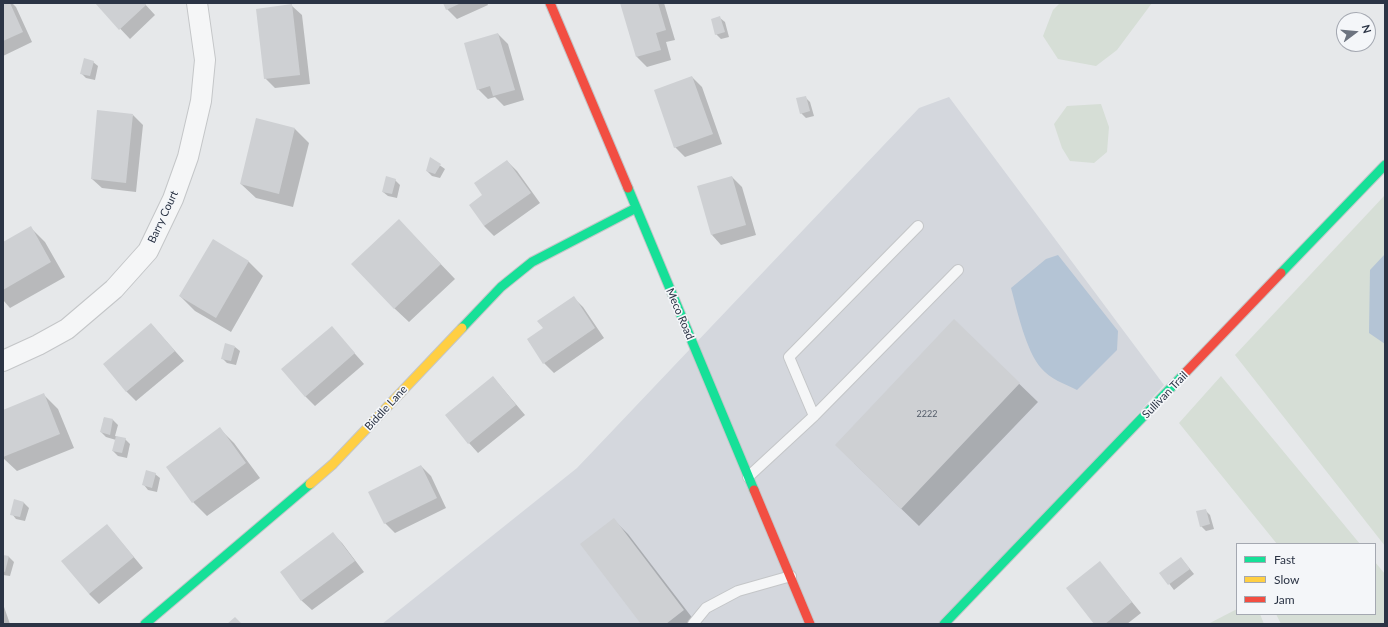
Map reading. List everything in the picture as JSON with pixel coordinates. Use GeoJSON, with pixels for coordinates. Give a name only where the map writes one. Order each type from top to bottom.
{"type":"FeatureCollection","features":[{"type":"Feature","properties":{"kind":"street","name":"Barry Court"},"geometry":{"type":"LineString","coordinates":[[3,361],[38,345],[67,329],[114,289],[148,251],[173,199],[188,157],[201,101],[204,60],[197,3]]}},
{"type":"Feature","properties":{"kind":"street","name":"Meco Road"},"geometry":{"type":"LineString","coordinates":[[550,3],[810,624]]}},
{"type":"Feature","properties":{"kind":"street","name":"Sullivan Trail"},"geometry":{"type":"LineString","coordinates":[[944,624],[1385,165]]}},
{"type":"Feature","properties":{"kind":"street","name":"Biddle Lane"},"geometry":{"type":"LineString","coordinates":[[145,624],[333,464],[501,287],[532,262],[558,246],[636,208]]}},
{"type":"Feature","properties":{"kind":"lane"},"geometry":{"type":"LineString","coordinates":[[814,416],[789,357],[918,226]]}},
{"type":"Feature","properties":{"kind":"lane"},"geometry":{"type":"LineString","coordinates":[[748,477],[814,416],[958,270]]}},
{"type":"Feature","properties":{"kind":"lane"},"geometry":{"type":"LineString","coordinates":[[693,624],[706,608],[738,591],[790,576]]}},
{"type":"Feature","properties":{"kind":"shaded area"},"geometry":{"type":"Polygon","coordinates":[[[1060,3],[1152,3],[1117,50],[1096,66],[1058,59],[1043,36],[1053,10],[1060,3]]]}},
{"type":"Feature","properties":{"kind":"shaded area"},"geometry":{"type":"Polygon","coordinates":[[[949,97],[1164,385],[947,624],[382,624],[577,468],[919,108],[949,97]]]}},
{"type":"Feature","properties":{"kind":"shaded area"},"geometry":{"type":"Polygon","coordinates":[[[1101,104],[1109,127],[1107,152],[1094,163],[1070,161],[1062,148],[1054,124],[1067,106],[1101,104]]]}},
{"type":"Feature","properties":{"kind":"shaded area"},"geometry":{"type":"Polygon","coordinates":[[[1385,195],[1385,546],[1235,355],[1385,195]]]}},
{"type":"Feature","properties":{"kind":"shaded area"},"geometry":{"type":"Polygon","coordinates":[[[1221,376],[1359,543],[1276,543],[1179,423],[1221,376]]]}},
{"type":"Feature","properties":{"kind":"shaded area"},"geometry":{"type":"Polygon","coordinates":[[[1376,563],[1385,574],[1385,624],[1281,624],[1276,615],[1376,615],[1376,563]]]}},
{"type":"Feature","properties":{"kind":"shaded area"},"geometry":{"type":"Polygon","coordinates":[[[1236,610],[1236,615],[1260,615],[1264,624],[1208,624],[1236,610]]]}},
{"type":"Feature","properties":{"kind":"water"},"geometry":{"type":"Polygon","coordinates":[[[1385,254],[1385,344],[1369,333],[1370,270],[1385,254]]]}},
{"type":"Feature","properties":{"kind":"water"},"geometry":{"type":"Polygon","coordinates":[[[1058,255],[1118,331],[1117,350],[1077,390],[1049,375],[1036,361],[1026,341],[1011,288],[1046,259],[1058,255]]]}},
{"type":"Feature","properties":{"kind":"building"},"geometry":{"type":"Polygon","coordinates":[[[3,3],[10,3],[23,32],[3,41],[3,3]]]}},
{"type":"Feature","properties":{"kind":"building"},"geometry":{"type":"Polygon","coordinates":[[[95,3],[145,3],[146,5],[119,30],[95,3]]]}},
{"type":"Feature","properties":{"kind":"building"},"geometry":{"type":"Polygon","coordinates":[[[443,3],[461,3],[446,10],[443,3]]]}},
{"type":"Feature","properties":{"kind":"building"},"geometry":{"type":"Polygon","coordinates":[[[620,3],[658,3],[666,30],[656,33],[661,50],[636,57],[620,3]]]}},
{"type":"Feature","properties":{"kind":"building"},"geometry":{"type":"Polygon","coordinates":[[[292,4],[300,75],[264,79],[256,9],[292,4]]]}},
{"type":"Feature","properties":{"kind":"building"},"geometry":{"type":"Polygon","coordinates":[[[720,16],[725,32],[715,35],[711,19],[720,16]]]}},
{"type":"Feature","properties":{"kind":"building"},"geometry":{"type":"Polygon","coordinates":[[[498,33],[515,90],[493,96],[490,86],[477,90],[464,43],[498,33]]]}},
{"type":"Feature","properties":{"kind":"building"},"geometry":{"type":"Polygon","coordinates":[[[84,58],[94,61],[90,76],[80,74],[84,58]]]}},
{"type":"Feature","properties":{"kind":"building"},"geometry":{"type":"Polygon","coordinates":[[[692,76],[713,134],[674,148],[654,90],[692,76]]]}},
{"type":"Feature","properties":{"kind":"building"},"geometry":{"type":"Polygon","coordinates":[[[806,96],[810,111],[800,114],[796,98],[806,96]]]}},
{"type":"Feature","properties":{"kind":"building"},"geometry":{"type":"Polygon","coordinates":[[[97,110],[133,114],[126,183],[91,179],[97,110]]]}},
{"type":"Feature","properties":{"kind":"building"},"geometry":{"type":"Polygon","coordinates":[[[256,118],[295,128],[279,194],[240,184],[256,118]]]}},
{"type":"Feature","properties":{"kind":"building"},"geometry":{"type":"Polygon","coordinates":[[[430,157],[441,164],[435,174],[426,171],[430,157]]]}},
{"type":"Feature","properties":{"kind":"building"},"geometry":{"type":"Polygon","coordinates":[[[507,160],[531,193],[484,226],[469,205],[482,195],[474,183],[507,160]]]}},
{"type":"Feature","properties":{"kind":"building"},"geometry":{"type":"Polygon","coordinates":[[[386,176],[396,179],[392,194],[382,192],[386,176]]]}},
{"type":"Feature","properties":{"kind":"building"},"geometry":{"type":"Polygon","coordinates":[[[732,176],[746,225],[711,235],[697,186],[732,176]]]}},
{"type":"Feature","properties":{"kind":"building"},"geometry":{"type":"Polygon","coordinates":[[[399,219],[441,264],[394,309],[351,264],[399,219]]]}},
{"type":"Feature","properties":{"kind":"building"},"geometry":{"type":"Polygon","coordinates":[[[31,226],[51,262],[3,290],[3,242],[31,226]]]}},
{"type":"Feature","properties":{"kind":"building"},"geometry":{"type":"Polygon","coordinates":[[[213,239],[249,261],[216,318],[179,296],[213,239]]]}},
{"type":"Feature","properties":{"kind":"building"},"geometry":{"type":"Polygon","coordinates":[[[574,296],[595,328],[543,364],[527,339],[543,328],[537,321],[574,296]]]}},
{"type":"Feature","properties":{"kind":"building"},"geometry":{"type":"Polygon","coordinates":[[[954,319],[1020,383],[901,509],[835,445],[954,319]]]}},
{"type":"Feature","properties":{"kind":"building"},"geometry":{"type":"Polygon","coordinates":[[[151,323],[175,351],[126,392],[103,364],[151,323]]]}},
{"type":"Feature","properties":{"kind":"building"},"geometry":{"type":"Polygon","coordinates":[[[332,326],[355,353],[305,397],[281,369],[332,326]]]}},
{"type":"Feature","properties":{"kind":"building"},"geometry":{"type":"Polygon","coordinates":[[[225,343],[235,346],[231,361],[221,359],[225,343]]]}},
{"type":"Feature","properties":{"kind":"building"},"geometry":{"type":"Polygon","coordinates":[[[493,376],[516,405],[468,444],[445,415],[493,376]]]}},
{"type":"Feature","properties":{"kind":"building"},"geometry":{"type":"Polygon","coordinates":[[[44,393],[60,434],[3,457],[3,410],[44,393]]]}},
{"type":"Feature","properties":{"kind":"building"},"geometry":{"type":"Polygon","coordinates":[[[104,417],[113,419],[110,435],[100,432],[104,417]]]}},
{"type":"Feature","properties":{"kind":"building"},"geometry":{"type":"Polygon","coordinates":[[[220,427],[246,463],[192,503],[166,467],[220,427]]]}},
{"type":"Feature","properties":{"kind":"building"},"geometry":{"type":"Polygon","coordinates":[[[116,436],[126,438],[122,453],[112,451],[116,436]]]}},
{"type":"Feature","properties":{"kind":"building"},"geometry":{"type":"Polygon","coordinates":[[[421,465],[437,498],[384,524],[368,492],[421,465]]]}},
{"type":"Feature","properties":{"kind":"building"},"geometry":{"type":"Polygon","coordinates":[[[146,470],[156,473],[152,488],[142,485],[146,470]]]}},
{"type":"Feature","properties":{"kind":"building"},"geometry":{"type":"Polygon","coordinates":[[[14,499],[24,502],[20,517],[10,515],[14,499]]]}},
{"type":"Feature","properties":{"kind":"building"},"geometry":{"type":"Polygon","coordinates":[[[1206,509],[1210,524],[1200,527],[1196,511],[1206,509]]]}},
{"type":"Feature","properties":{"kind":"building"},"geometry":{"type":"Polygon","coordinates":[[[614,518],[684,610],[666,624],[641,624],[580,544],[614,518]]]}},
{"type":"Feature","properties":{"kind":"building"},"geometry":{"type":"Polygon","coordinates":[[[107,524],[134,557],[89,594],[61,561],[107,524]]]}},
{"type":"Feature","properties":{"kind":"building"},"geometry":{"type":"Polygon","coordinates":[[[333,532],[355,561],[301,601],[280,572],[333,532]]]}},
{"type":"Feature","properties":{"kind":"building"},"geometry":{"type":"Polygon","coordinates":[[[3,555],[9,556],[5,572],[3,571],[3,555]]]}},
{"type":"Feature","properties":{"kind":"building"},"geometry":{"type":"Polygon","coordinates":[[[1181,557],[1190,569],[1168,585],[1159,573],[1181,557]]]}},
{"type":"Feature","properties":{"kind":"building"},"geometry":{"type":"Polygon","coordinates":[[[1100,561],[1132,602],[1105,624],[1094,624],[1066,588],[1100,561]]]}},
{"type":"Feature","properties":{"kind":"building"},"geometry":{"type":"Polygon","coordinates":[[[235,617],[242,624],[227,624],[235,617]]]}},
{"type":"Feature","properties":{"kind":"traffic: fast"},"geometry":{"type":"LineString","coordinates":[[1281,273],[1385,165]]}},
{"type":"Feature","properties":{"kind":"traffic: fast"},"geometry":{"type":"LineString","coordinates":[[628,188],[754,490]]}},
{"type":"Feature","properties":{"kind":"traffic: fast"},"geometry":{"type":"LineString","coordinates":[[462,328],[501,287],[532,262],[636,208]]}},
{"type":"Feature","properties":{"kind":"traffic: fast"},"geometry":{"type":"LineString","coordinates":[[944,624],[1186,372]]}},
{"type":"Feature","properties":{"kind":"traffic: fast"},"geometry":{"type":"LineString","coordinates":[[145,624],[310,484]]}},
{"type":"Feature","properties":{"kind":"traffic: slow"},"geometry":{"type":"LineString","coordinates":[[310,484],[333,464],[462,328]]}},
{"type":"Feature","properties":{"kind":"traffic: jam"},"geometry":{"type":"LineString","coordinates":[[550,3],[628,188]]}},
{"type":"Feature","properties":{"kind":"traffic: jam"},"geometry":{"type":"LineString","coordinates":[[1186,372],[1281,273]]}},
{"type":"Feature","properties":{"kind":"traffic: jam"},"geometry":{"type":"LineString","coordinates":[[754,490],[810,624]]}}]}
